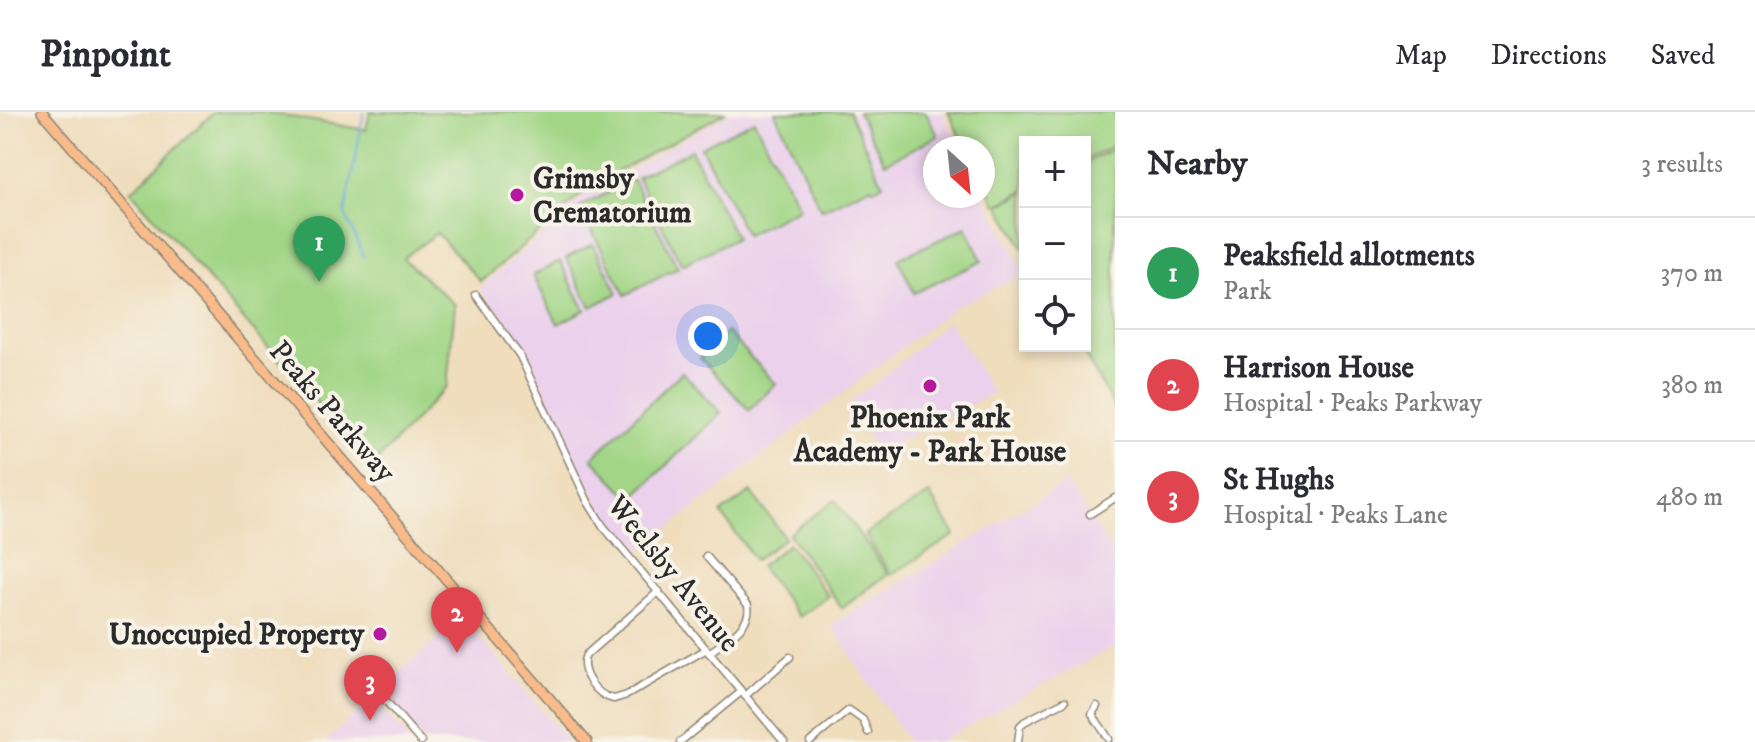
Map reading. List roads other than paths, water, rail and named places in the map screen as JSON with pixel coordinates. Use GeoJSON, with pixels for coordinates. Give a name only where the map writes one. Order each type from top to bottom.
{"type":"FeatureCollection","features":[{"type":"Feature","properties":{"kind":"highway","name":"Peaks Parkway"},"geometry":{"type":"LineString","coordinates":[[42,112],[587,742]]}},
{"type":"Feature","properties":{"kind":"street","name":"Weelsby Avenue"},"geometry":{"type":"LineString","coordinates":[[476,295],[520,356],[588,502],[603,526],[784,742]]}},
{"type":"Feature","properties":{"kind":"street"},"geometry":{"type":"LineString","coordinates":[[1090,514],[1115,498]]}},
{"type":"Feature","properties":{"kind":"street"},"geometry":{"type":"LineString","coordinates":[[659,591],[586,655],[582,664],[584,673],[603,694],[614,699],[627,695],[707,652],[745,623],[750,614],[748,605],[706,556]]}},
{"type":"Feature","properties":{"kind":"street"},"geometry":{"type":"LineString","coordinates":[[680,742],[790,657]]}},
{"type":"Feature","properties":{"kind":"street"},"geometry":{"type":"LineString","coordinates":[[358,676],[361,683],[380,694],[421,742]]}},
{"type":"Feature","properties":{"kind":"street"},"geometry":{"type":"LineString","coordinates":[[1018,742],[1020,726],[1024,722],[1065,701]]}},
{"type":"Feature","properties":{"kind":"street"},"geometry":{"type":"LineString","coordinates":[[1097,706],[1092,714],[1108,740],[1114,731]]}},
{"type":"Feature","properties":{"kind":"street"},"geometry":{"type":"LineString","coordinates":[[810,742],[849,710],[863,720],[868,732]]}},
{"type":"Feature","properties":{"kind":"waterway"},"geometry":{"type":"LineString","coordinates":[[364,112],[345,214],[364,257]]}},
{"type":"Feature","properties":{"kind":"place","name":"Grimsby Crematorium"},"geometry":{"type":"Point","coordinates":[517,195]}},
{"type":"Feature","properties":{"kind":"place","name":"Peaksfield allotments"},"geometry":{"type":"Point","coordinates":[319,282]}},
{"type":"Feature","properties":{"kind":"place","name":"Phoenix Park Academy - Park House"},"geometry":{"type":"Point","coordinates":[930,386]}},
{"type":"Feature","properties":{"kind":"place","name":"Unoccupied Property"},"geometry":{"type":"Point","coordinates":[380,634]}},
{"type":"Feature","properties":{"kind":"place","name":"Harrison House"},"geometry":{"type":"Point","coordinates":[457,653]}},
{"type":"Feature","properties":{"kind":"place","name":"St Hughs"},"geometry":{"type":"Point","coordinates":[370,721]}}]}
